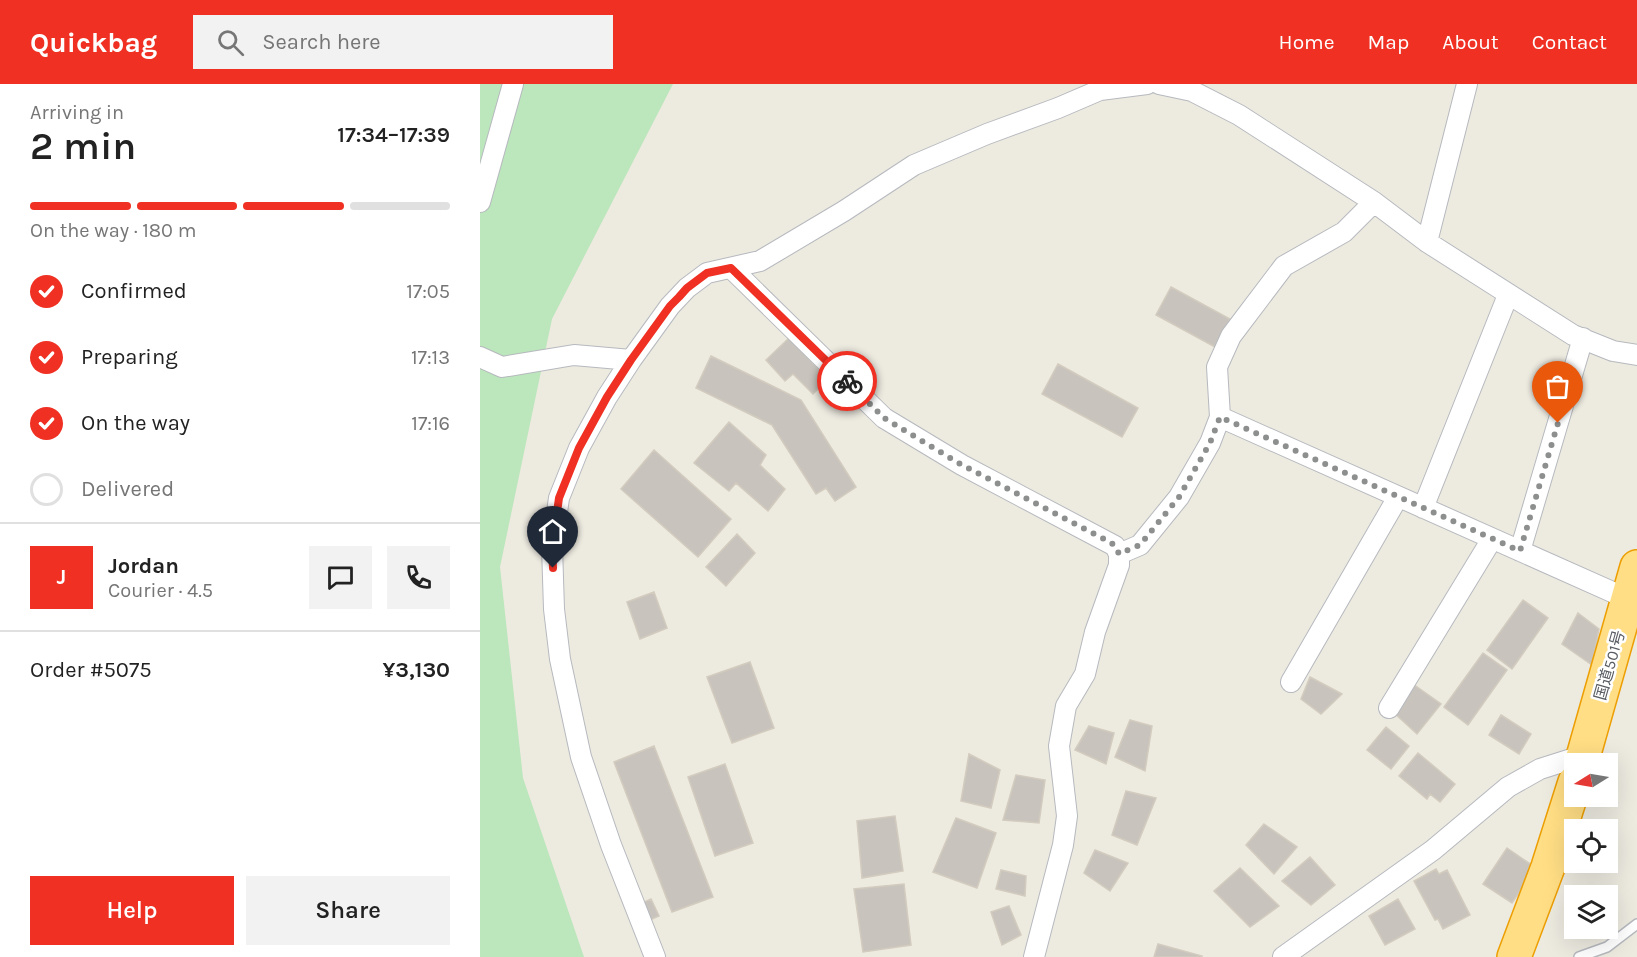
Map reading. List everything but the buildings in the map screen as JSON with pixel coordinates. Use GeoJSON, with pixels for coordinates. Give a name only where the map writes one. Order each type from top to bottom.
{"type":"FeatureCollection","features":[{"type":"Feature","properties":{"kind":"highway","name":"国道501号"},"geometry":{"type":"LineString","coordinates":[[1584,753],[1637,567]]}},
{"type":"Feature","properties":{"kind":"highway","name":"国道501号"},"geometry":{"type":"LineString","coordinates":[[1514,957],[1548,867],[1567,807]]}},
{"type":"Feature","properties":{"kind":"street"},"geometry":{"type":"LineString","coordinates":[[480,202],[513,84]]}},
{"type":"Feature","properties":{"kind":"street"},"geometry":{"type":"LineString","coordinates":[[655,957],[611,845],[581,757],[560,659],[553,588],[552,548],[559,498],[579,448],[607,397],[670,306],[687,288],[707,273],[760,261],[844,211],[914,165],[1100,90],[1147,84]]}},
{"type":"Feature","properties":{"kind":"street"},"geometry":{"type":"LineString","coordinates":[[1159,84],[1192,91],[1239,115],[1374,202],[1427,242],[1573,334],[1613,351],[1637,355]]}},
{"type":"Feature","properties":{"kind":"street"},"geometry":{"type":"LineString","coordinates":[[1427,242],[1467,84]]}},
{"type":"Feature","properties":{"kind":"street"},"geometry":{"type":"LineString","coordinates":[[1119,554],[1140,545],[1179,497],[1210,443],[1220,417],[1216,367],[1231,336],[1284,266],[1344,232],[1374,202]]}},
{"type":"Feature","properties":{"kind":"street"},"geometry":{"type":"LineString","coordinates":[[731,268],[884,418],[962,465],[1110,542],[1119,554],[1119,565],[1095,632],[1085,674],[1066,706],[1059,746],[1068,816],[1063,845],[1034,957]]}},
{"type":"Feature","properties":{"kind":"street"},"geometry":{"type":"LineString","coordinates":[[1423,508],[1508,295]]}},
{"type":"Feature","properties":{"kind":"street"},"geometry":{"type":"LineString","coordinates":[[1520,551],[1583,338]]}},
{"type":"Feature","properties":{"kind":"street"},"geometry":{"type":"LineString","coordinates":[[480,357],[502,368],[574,355],[631,360]]}},
{"type":"Feature","properties":{"kind":"street"},"geometry":{"type":"LineString","coordinates":[[1220,417],[1628,599]]}},
{"type":"Feature","properties":{"kind":"street"},"geometry":{"type":"LineString","coordinates":[[1291,682],[1398,497]]}},
{"type":"Feature","properties":{"kind":"street"},"geometry":{"type":"LineString","coordinates":[[1389,708],[1492,538]]}},
{"type":"Feature","properties":{"kind":"street"},"geometry":{"type":"LineString","coordinates":[[1283,957],[1433,850],[1508,787],[1539,769],[1564,768]]}},
{"type":"Feature","properties":{"kind":"lane"},"geometry":{"type":"LineString","coordinates":[[1579,957],[1607,947],[1637,924]]}},
{"type":"Feature","properties":{"kind":"green space"},"geometry":{"type":"Polygon","coordinates":[[[480,84],[673,84],[552,319],[500,567],[523,778],[584,957],[480,957],[480,84]]]}},
{"type":"Feature","properties":{"kind":"way so far"},"geometry":{"type":"LineString","coordinates":[[847,381],[884,418],[962,465],[1110,542],[1119,554],[1140,545],[1179,497],[1210,443],[1220,417],[1520,551],[1558,423]]}},
{"type":"Feature","properties":{"kind":"route"},"geometry":{"type":"LineString","coordinates":[[553,568],[552,548],[559,498],[579,448],[607,397],[670,306],[687,288],[707,273],[731,268],[847,381]]}}]}
